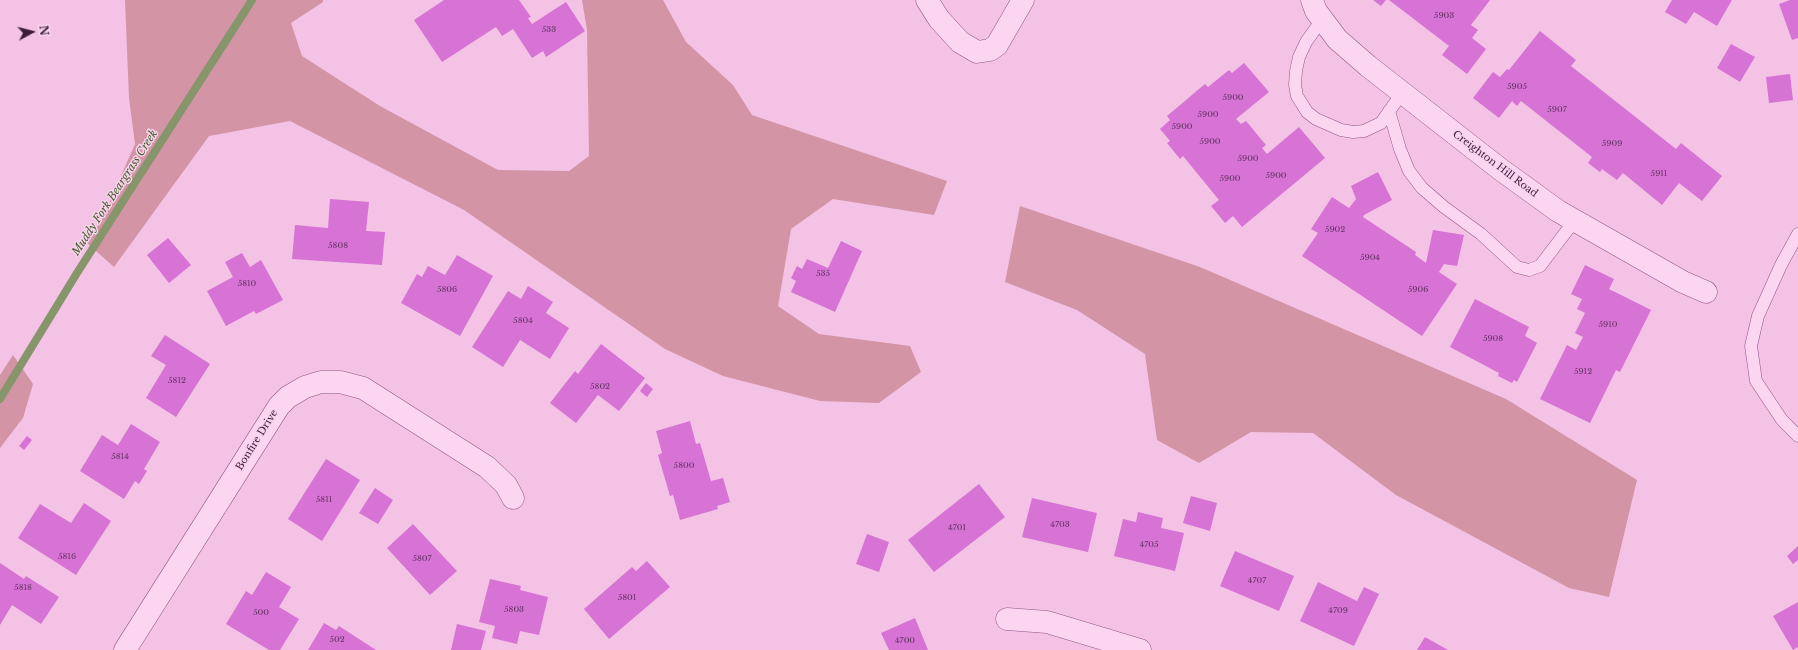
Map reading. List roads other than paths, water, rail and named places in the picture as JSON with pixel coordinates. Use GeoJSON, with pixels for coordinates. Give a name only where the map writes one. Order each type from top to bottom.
{"type":"FeatureCollection","features":[{"type":"Feature","properties":{"kind":"street"},"geometry":{"type":"LineString","coordinates":[[927,0],[939,19],[960,42],[977,52],[990,50],[997,45],[1023,0]]}},
{"type":"Feature","properties":{"kind":"street","name":"Creighton Hill Road"},"geometry":{"type":"LineString","coordinates":[[1312,0],[1316,10],[1336,39],[1402,93],[1500,169],[1558,211],[1683,282],[1706,292]]}},
{"type":"Feature","properties":{"kind":"street","name":"Bonfire Drive"},"geometry":{"type":"LineString","coordinates":[[126,650],[278,406],[288,397],[305,387],[321,382],[340,382],[363,388],[487,467],[506,485],[513,498]]}},
{"type":"Feature","properties":{"kind":"street"},"geometry":{"type":"LineString","coordinates":[[1007,619],[1047,622],[1140,650]]}},
{"type":"Feature","properties":{"kind":"lane"},"geometry":{"type":"LineString","coordinates":[[1325,23],[1316,28],[1306,42],[1299,58],[1296,71],[1295,85],[1297,96],[1307,112],[1316,119],[1341,130],[1353,132],[1364,131],[1381,123],[1402,93]]}},
{"type":"Feature","properties":{"kind":"lane"},"geometry":{"type":"LineString","coordinates":[[1390,111],[1400,149],[1409,171],[1422,188],[1480,234],[1517,267],[1529,270],[1540,266],[1575,220]]}},
{"type":"Feature","properties":{"kind":"lane"},"geometry":{"type":"LineString","coordinates":[[1798,234],[1781,265],[1758,316],[1751,346],[1756,381],[1782,420],[1798,436]]}},
{"type":"Feature","properties":{"kind":"waterway","name":"Muddy Fork Beargrass Creek"},"geometry":{"type":"LineString","coordinates":[[0,399],[77,273],[252,0]]}}]}
